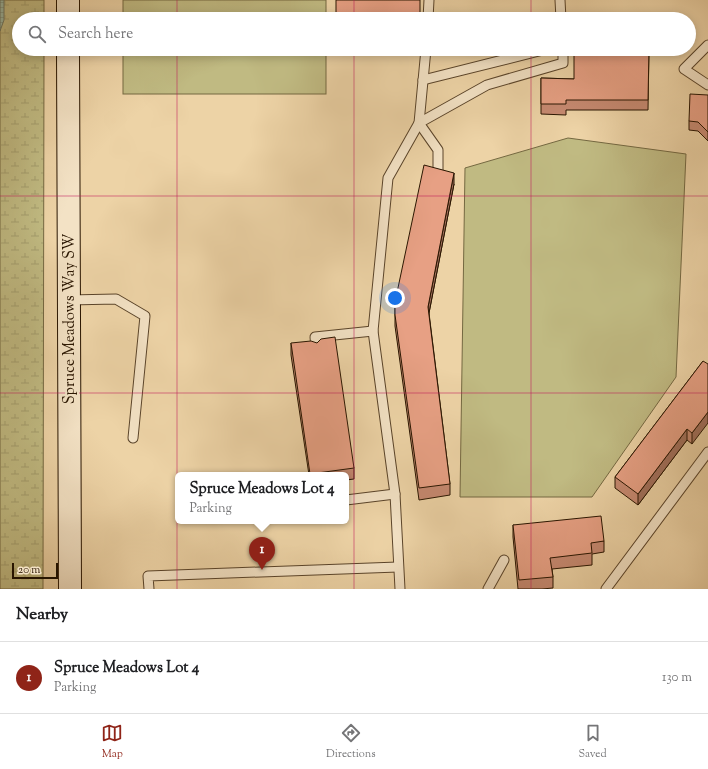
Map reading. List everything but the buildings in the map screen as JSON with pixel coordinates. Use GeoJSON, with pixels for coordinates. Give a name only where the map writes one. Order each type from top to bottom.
{"type":"FeatureCollection","features":[{"type":"Feature","properties":{"kind":"main road"},"geometry":{"type":"LineString","coordinates":[[68,0],[68,12]]}},
{"type":"Feature","properties":{"kind":"main road","name":"Spruce Meadows Way SW"},"geometry":{"type":"LineString","coordinates":[[68,56],[70,589]]}},
{"type":"Feature","properties":{"kind":"lane"},"geometry":{"type":"LineString","coordinates":[[428,12],[429,0]]}},
{"type":"Feature","properties":{"kind":"lane"},"geometry":{"type":"LineString","coordinates":[[560,0],[561,12]]}},
{"type":"Feature","properties":{"kind":"lane"},"geometry":{"type":"LineString","coordinates":[[706,49],[684,69],[708,85]]}},
{"type":"Feature","properties":{"kind":"lane"},"geometry":{"type":"LineString","coordinates":[[400,589],[395,494],[373,331],[388,178],[420,123],[425,56]]}},
{"type":"Feature","properties":{"kind":"lane"},"geometry":{"type":"LineString","coordinates":[[423,80],[518,56]]}},
{"type":"Feature","properties":{"kind":"lane"},"geometry":{"type":"LineString","coordinates":[[420,123],[487,85],[563,63],[563,56]]}},
{"type":"Feature","properties":{"kind":"lane"},"geometry":{"type":"LineString","coordinates":[[420,123],[438,150],[438,170]]}},
{"type":"Feature","properties":{"kind":"lane"},"geometry":{"type":"LineString","coordinates":[[69,300],[116,299],[145,316],[133,438]]}},
{"type":"Feature","properties":{"kind":"lane"},"geometry":{"type":"LineString","coordinates":[[316,348],[315,337],[373,331]]}},
{"type":"Feature","properties":{"kind":"lane"},"geometry":{"type":"LineString","coordinates":[[606,589],[708,452]]}},
{"type":"Feature","properties":{"kind":"lane"},"geometry":{"type":"LineString","coordinates":[[349,500],[395,494]]}},
{"type":"Feature","properties":{"kind":"lane"},"geometry":{"type":"LineString","coordinates":[[488,589],[504,560]]}},
{"type":"Feature","properties":{"kind":"lane"},"geometry":{"type":"LineString","coordinates":[[148,589],[148,576],[398,567]]}},
{"type":"Feature","properties":{"kind":"green space"},"geometry":{"type":"Polygon","coordinates":[[[0,0],[44,0],[44,12],[12,12],[12,56],[44,56],[43,589],[0,589],[0,0]]]}},
{"type":"Feature","properties":{"kind":"green space"},"geometry":{"type":"Polygon","coordinates":[[[123,0],[326,0],[326,12],[123,12],[123,0]]]}},
{"type":"Feature","properties":{"kind":"green space"},"geometry":{"type":"Polygon","coordinates":[[[123,56],[326,56],[326,94],[123,94],[123,56]]]}},
{"type":"Feature","properties":{"kind":"green space"},"geometry":{"type":"Polygon","coordinates":[[[568,138],[686,154],[676,377],[592,497],[460,497],[465,168],[568,138]]]}},
{"type":"Feature","properties":{"kind":"shaded area"},"geometry":{"type":"Polygon","coordinates":[[[0,0],[4,0],[4,20],[0,31],[0,0]]]}},
{"type":"Feature","properties":{"kind":"place","name":"Spruce Meadows Lot 4"},"geometry":{"type":"Point","coordinates":[262,570]}}]}
